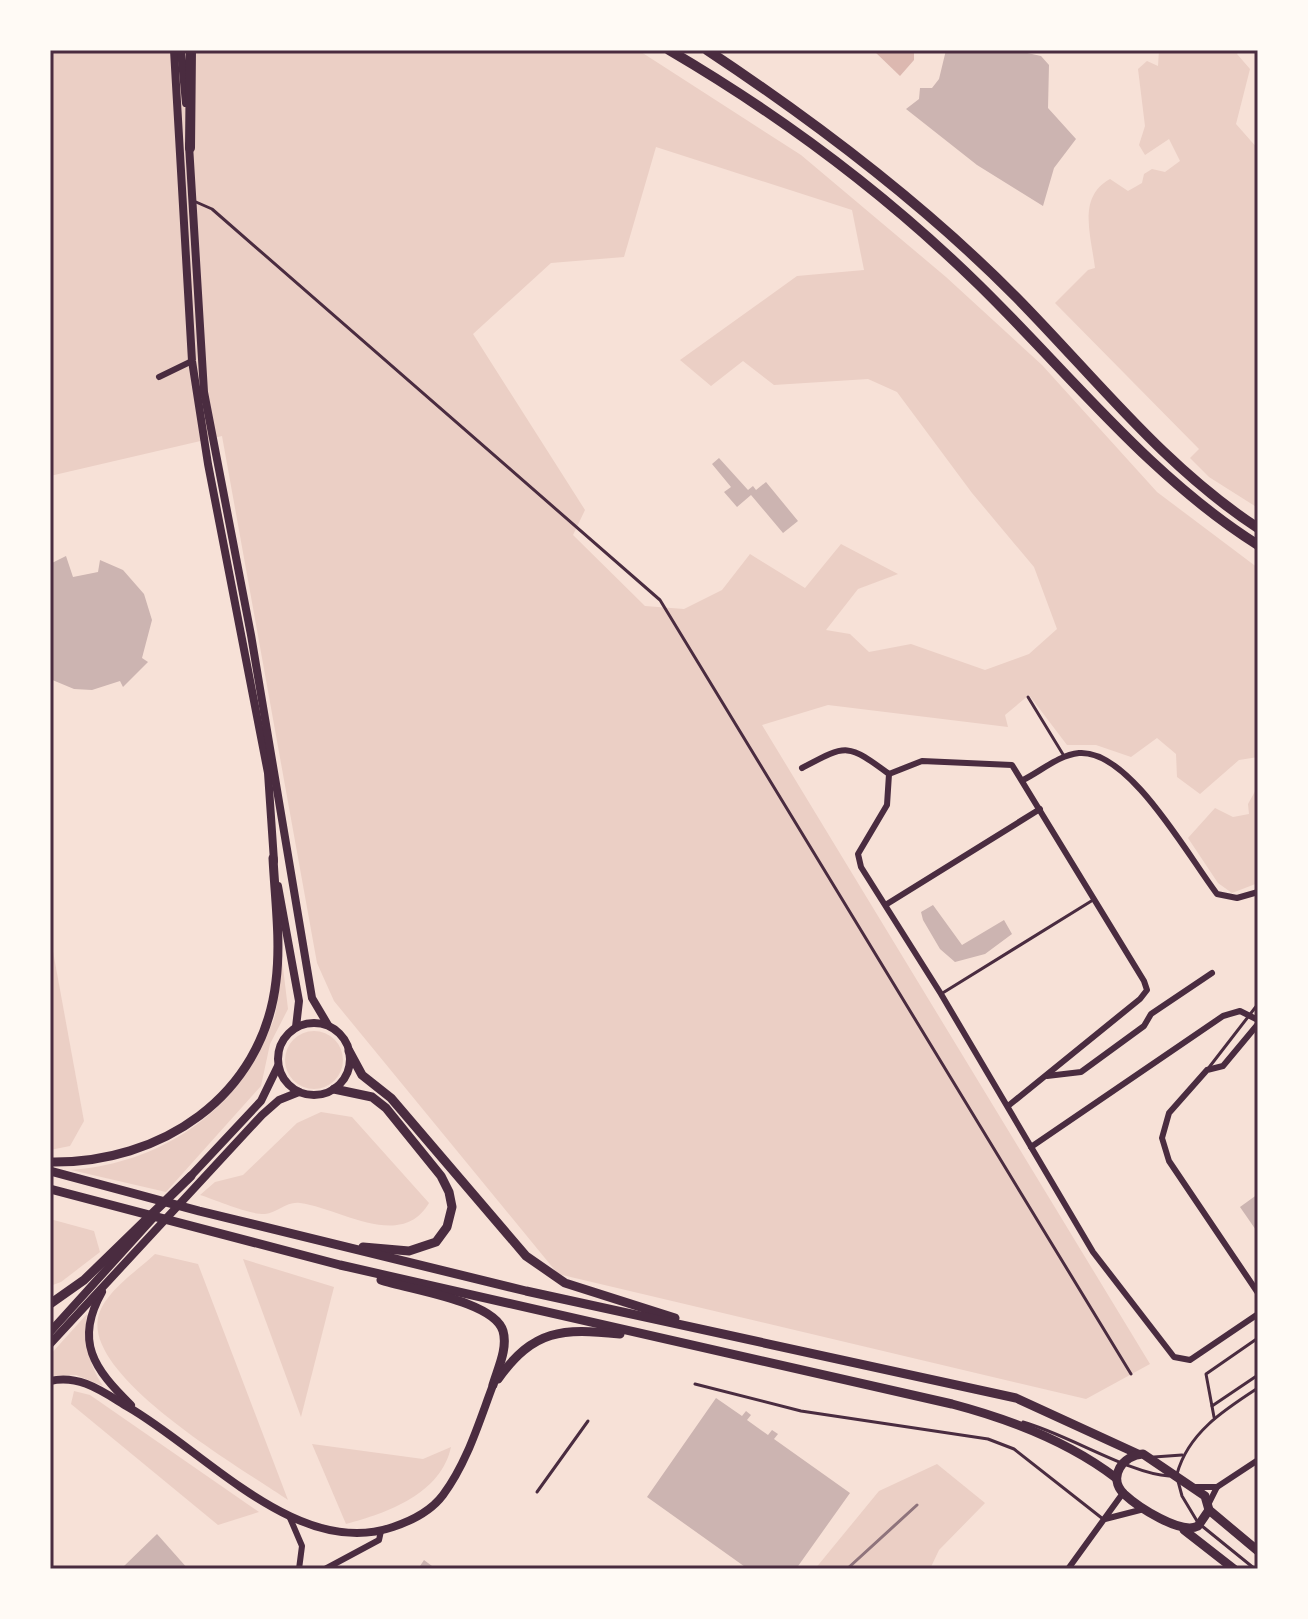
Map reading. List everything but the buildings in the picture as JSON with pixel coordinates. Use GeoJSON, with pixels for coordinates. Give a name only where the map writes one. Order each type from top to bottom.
{"type":"FeatureCollection","features":[{"type":"Feature","properties":{"kind":"highway"},"geometry":{"type":"LineString","coordinates":[[190,148],[191,50]]}},
{"type":"Feature","properties":{"kind":"highway"},"geometry":{"type":"LineString","coordinates":[[669,50],[782,123],[935,244],[1049,354],[1145,456],[1193,499],[1258,545]]}},
{"type":"Feature","properties":{"kind":"highway"},"geometry":{"type":"LineString","coordinates":[[707,50],[803,115],[915,204],[1014,295],[1161,450],[1224,504],[1258,528]]}},
{"type":"Feature","properties":{"kind":"main road"},"geometry":{"type":"LineString","coordinates":[[50,1162],[117,1157],[153,1145],[206,1111],[247,1065],[267,1020],[276,980],[268,773],[192,361],[174,50]]}},
{"type":"Feature","properties":{"kind":"main road"},"geometry":{"type":"LineString","coordinates":[[181,50],[190,148],[199,345],[210,433],[251,635],[312,998],[328,1025],[342,1036],[362,1075],[391,1098],[526,1256],[565,1283],[727,1335]]}},
{"type":"Feature","properties":{"kind":"main road"},"geometry":{"type":"LineString","coordinates":[[273,858],[299,1001],[296,1027]]}},
{"type":"Feature","properties":{"kind":"main road"},"geometry":{"type":"LineString","coordinates":[[50,1332],[261,1101],[278,1066],[281,1043],[296,1027],[317,1022],[328,1025]]}},
{"type":"Feature","properties":{"kind":"main road"},"geometry":{"type":"LineString","coordinates":[[334,1089],[347,1072],[349,1051]]}},
{"type":"Feature","properties":{"kind":"main road"},"geometry":{"type":"LineString","coordinates":[[278,1066],[285,1081],[299,1092],[317,1095],[334,1089],[372,1097],[386,1108],[441,1176],[452,1207],[447,1227],[436,1242],[423,1249],[409,1251],[326,1243]]}},
{"type":"Feature","properties":{"kind":"main road"},"geometry":{"type":"LineString","coordinates":[[50,1344],[262,1115],[279,1100],[299,1092]]}},
{"type":"Feature","properties":{"kind":"main road"},"geometry":{"type":"LineString","coordinates":[[50,1171],[326,1243],[1016,1398],[1150,1457],[1195,1487],[1209,1507],[1258,1551]]}},
{"type":"Feature","properties":{"kind":"main road"},"geometry":{"type":"LineString","coordinates":[[50,1304],[84,1280],[191,1176]]}},
{"type":"Feature","properties":{"kind":"main road"},"geometry":{"type":"LineString","coordinates":[[50,1189],[340,1265],[992,1415],[1078,1452],[1116,1478],[1123,1493],[1184,1530],[1234,1569]]}},
{"type":"Feature","properties":{"kind":"main road"},"geometry":{"type":"LineString","coordinates":[[50,1195],[118,1206]]}},
{"type":"Feature","properties":{"kind":"main road"},"geometry":{"type":"LineString","coordinates":[[50,1381],[61,1379],[91,1385],[140,1413],[290,1518],[338,1534],[381,1531],[412,1520],[441,1498],[460,1469],[493,1385],[504,1346],[503,1329],[487,1311],[415,1292],[340,1265]]}},
{"type":"Feature","properties":{"kind":"main road"},"geometry":{"type":"LineString","coordinates":[[116,1271],[91,1314],[88,1335],[100,1374],[140,1413]]}},
{"type":"Feature","properties":{"kind":"main road"},"geometry":{"type":"LineString","coordinates":[[493,1385],[514,1356],[536,1340],[554,1333],[573,1329],[661,1338]]}},
{"type":"Feature","properties":{"kind":"main road"},"geometry":{"type":"LineString","coordinates":[[1116,1478],[1123,1461],[1138,1454]]}},
{"type":"Feature","properties":{"kind":"main road"},"geometry":{"type":"LineString","coordinates":[[1184,1530],[1200,1524],[1209,1507]]}},
{"type":"Feature","properties":{"kind":"street"},"geometry":{"type":"LineString","coordinates":[[159,377],[192,361]]}},
{"type":"Feature","properties":{"kind":"street"},"geometry":{"type":"LineString","coordinates":[[802,768],[838,749],[859,752],[889,774]]}},
{"type":"Feature","properties":{"kind":"street"},"geometry":{"type":"LineString","coordinates":[[1023,780],[1064,756],[1079,753],[1105,757],[1132,776],[1217,894],[1237,898],[1258,892]]}},
{"type":"Feature","properties":{"kind":"street"},"geometry":{"type":"LineString","coordinates":[[889,774],[922,761],[1012,765],[1147,990],[1008,1106]]}},
{"type":"Feature","properties":{"kind":"street"},"geometry":{"type":"LineString","coordinates":[[889,774],[887,805],[858,854],[861,867],[887,904],[1093,1252],[1174,1357],[1190,1360],[1258,1314]]}},
{"type":"Feature","properties":{"kind":"street"},"geometry":{"type":"LineString","coordinates":[[887,904],[1040,809]]}},
{"type":"Feature","properties":{"kind":"street"},"geometry":{"type":"LineString","coordinates":[[1047,1076],[1081,1072],[1144,1026],[1151,1014],[1212,973]]}},
{"type":"Feature","properties":{"kind":"street"},"geometry":{"type":"LineString","coordinates":[[1031,1147],[1223,1016],[1240,1011],[1251,1013],[1258,1022],[1223,1066],[1207,1070],[1169,1113],[1163,1131],[1163,1146],[1173,1169],[1258,1293]]}},
{"type":"Feature","properties":{"kind":"street"},"geometry":{"type":"LineString","coordinates":[[1195,1487],[1217,1487],[1258,1460]]}},
{"type":"Feature","properties":{"kind":"street"},"geometry":{"type":"LineString","coordinates":[[1209,1507],[1217,1487]]}},
{"type":"Feature","properties":{"kind":"street"},"geometry":{"type":"LineString","coordinates":[[1068,1569],[1123,1493]]}},
{"type":"Feature","properties":{"kind":"street"},"geometry":{"type":"LineString","coordinates":[[1105,1519],[1147,1508]]}},
{"type":"Feature","properties":{"kind":"street"},"geometry":{"type":"LineString","coordinates":[[290,1518],[302,1546],[299,1569]]}},
{"type":"Feature","properties":{"kind":"street"},"geometry":{"type":"LineString","coordinates":[[325,1569],[379,1540],[381,1531]]}},
{"type":"Feature","properties":{"kind":"lane"},"geometry":{"type":"LineString","coordinates":[[192,201],[212,209],[660,600],[1131,1374]]}},
{"type":"Feature","properties":{"kind":"lane"},"geometry":{"type":"LineString","coordinates":[[1028,697],[1064,756]]}},
{"type":"Feature","properties":{"kind":"lane"},"geometry":{"type":"LineString","coordinates":[[941,994],[1093,900]]}},
{"type":"Feature","properties":{"kind":"lane"},"geometry":{"type":"LineString","coordinates":[[1207,1070],[1258,1004]]}},
{"type":"Feature","properties":{"kind":"lane"},"geometry":{"type":"LineString","coordinates":[[1214,1417],[1206,1374],[1258,1338]]}},
{"type":"Feature","properties":{"kind":"lane"},"geometry":{"type":"LineString","coordinates":[[1212,1406],[1258,1375]]}},
{"type":"Feature","properties":{"kind":"lane"},"geometry":{"type":"LineString","coordinates":[[695,1384],[801,1411],[988,1439],[1014,1449],[1105,1519]]}},
{"type":"Feature","properties":{"kind":"lane"},"geometry":{"type":"LineString","coordinates":[[1255,1569],[1200,1524],[1186,1506],[1176,1475],[1182,1455],[1214,1417],[1258,1388]]}},
{"type":"Feature","properties":{"kind":"lane"},"geometry":{"type":"LineString","coordinates":[[992,1415],[1059,1433],[1151,1474],[1176,1475]]}},
{"type":"Feature","properties":{"kind":"lane"},"geometry":{"type":"LineString","coordinates":[[537,1492],[588,1421]]}},
{"type":"Feature","properties":{"kind":"lane"},"geometry":{"type":"LineString","coordinates":[[1150,1457],[1182,1455]]}},
{"type":"Feature","properties":{"kind":"shaded area"},"geometry":{"type":"Polygon","coordinates":[[[50,50],[638,50],[801,155],[946,277],[1042,365],[1157,492],[1258,568],[1258,757],[1239,760],[1200,794],[1177,777],[1176,754],[1157,738],[1131,757],[1096,745],[1067,745],[1029,695],[1005,715],[1008,727],[828,705],[762,725],[1150,1364],[1086,1399],[558,1274],[334,1001],[317,963],[222,436],[50,476],[50,50]],[[656,147],[624,257],[551,263],[473,334],[585,510],[573,535],[645,606],[684,609],[722,590],[750,554],[805,588],[841,544],[898,574],[858,589],[826,630],[850,634],[869,652],[911,644],[985,670],[1029,654],[1057,629],[1034,567],[972,493],[897,392],[868,379],[774,385],[743,361],[711,386],[680,360],[797,276],[864,270],[852,210],[656,147]]]}},
{"type":"Feature","properties":{"kind":"shaded area"},"geometry":{"type":"Polygon","coordinates":[[[873,50],[914,50],[914,60],[900,76],[873,50]]]}},
{"type":"Feature","properties":{"kind":"shaded area"},"geometry":{"type":"Polygon","coordinates":[[[1159,50],[1241,50],[1237,54],[1250,69],[1236,124],[1258,149],[1258,508],[1209,477],[1190,458],[1199,449],[1055,303],[1088,270],[1095,268],[1089,218],[1093,196],[1100,187],[1110,179],[1128,191],[1142,183],[1144,174],[1152,169],[1165,172],[1180,161],[1169,139],[1145,155],[1139,145],[1145,126],[1138,69],[1147,61],[1158,66],[1159,50]]]}},
{"type":"Feature","properties":{"kind":"shaded area"},"geometry":{"type":"Polygon","coordinates":[[[1258,786],[1258,883],[1232,893],[1218,883],[1188,838],[1215,808],[1233,817],[1249,814],[1248,804],[1258,786]]]}},
{"type":"Feature","properties":{"kind":"shaded area"},"geometry":{"type":"Polygon","coordinates":[[[50,935],[84,1121],[70,1146],[50,1150],[50,935]]]}},
{"type":"Feature","properties":{"kind":"shaded area"},"geometry":{"type":"Polygon","coordinates":[[[282,959],[288,1009],[270,1044],[261,1086],[166,1192],[71,1170],[102,1166],[159,1147],[185,1133],[230,1094],[248,1070],[273,1022],[282,959]]]}},
{"type":"Feature","properties":{"kind":"shaded area"},"geometry":{"type":"Polygon","coordinates":[[[314,1031],[335,1039],[343,1060],[335,1081],[314,1089],[293,1081],[285,1060],[293,1039],[314,1031]]]}},
{"type":"Feature","properties":{"kind":"shaded area"},"geometry":{"type":"Polygon","coordinates":[[[321,1112],[352,1117],[429,1203],[417,1217],[403,1224],[369,1223],[300,1203],[259,1214],[200,1195],[215,1182],[243,1175],[297,1123],[321,1112]]]}},
{"type":"Feature","properties":{"kind":"shaded area"},"geometry":{"type":"Polygon","coordinates":[[[50,1219],[94,1231],[100,1252],[61,1282],[50,1286],[50,1219]]]}},
{"type":"Feature","properties":{"kind":"shaded area"},"geometry":{"type":"Polygon","coordinates":[[[155,1254],[198,1264],[288,1500],[205,1445],[141,1394],[116,1368],[101,1342],[98,1318],[106,1300],[155,1254]]]}},
{"type":"Feature","properties":{"kind":"shaded area"},"geometry":{"type":"Polygon","coordinates":[[[243,1259],[334,1287],[301,1417],[243,1259]]]}},
{"type":"Feature","properties":{"kind":"shaded area"},"geometry":{"type":"Polygon","coordinates":[[[87,1314],[88,1352],[103,1386],[76,1375],[50,1376],[50,1355],[87,1314]]]}},
{"type":"Feature","properties":{"kind":"shaded area"},"geometry":{"type":"Polygon","coordinates":[[[74,1391],[90,1395],[259,1512],[218,1525],[71,1404],[74,1391]]]}},
{"type":"Feature","properties":{"kind":"shaded area"},"geometry":{"type":"Polygon","coordinates":[[[312,1444],[423,1459],[451,1447],[436,1477],[424,1489],[395,1507],[346,1524],[312,1444]]]}},
{"type":"Feature","properties":{"kind":"shaded area"},"geometry":{"type":"Polygon","coordinates":[[[937,1464],[985,1503],[939,1550],[930,1569],[815,1569],[879,1491],[937,1464]]]}},
{"type":"Feature","properties":{"kind":"railway"},"geometry":{"type":"LineString","coordinates":[[847,1569],[917,1505]]}}]}
